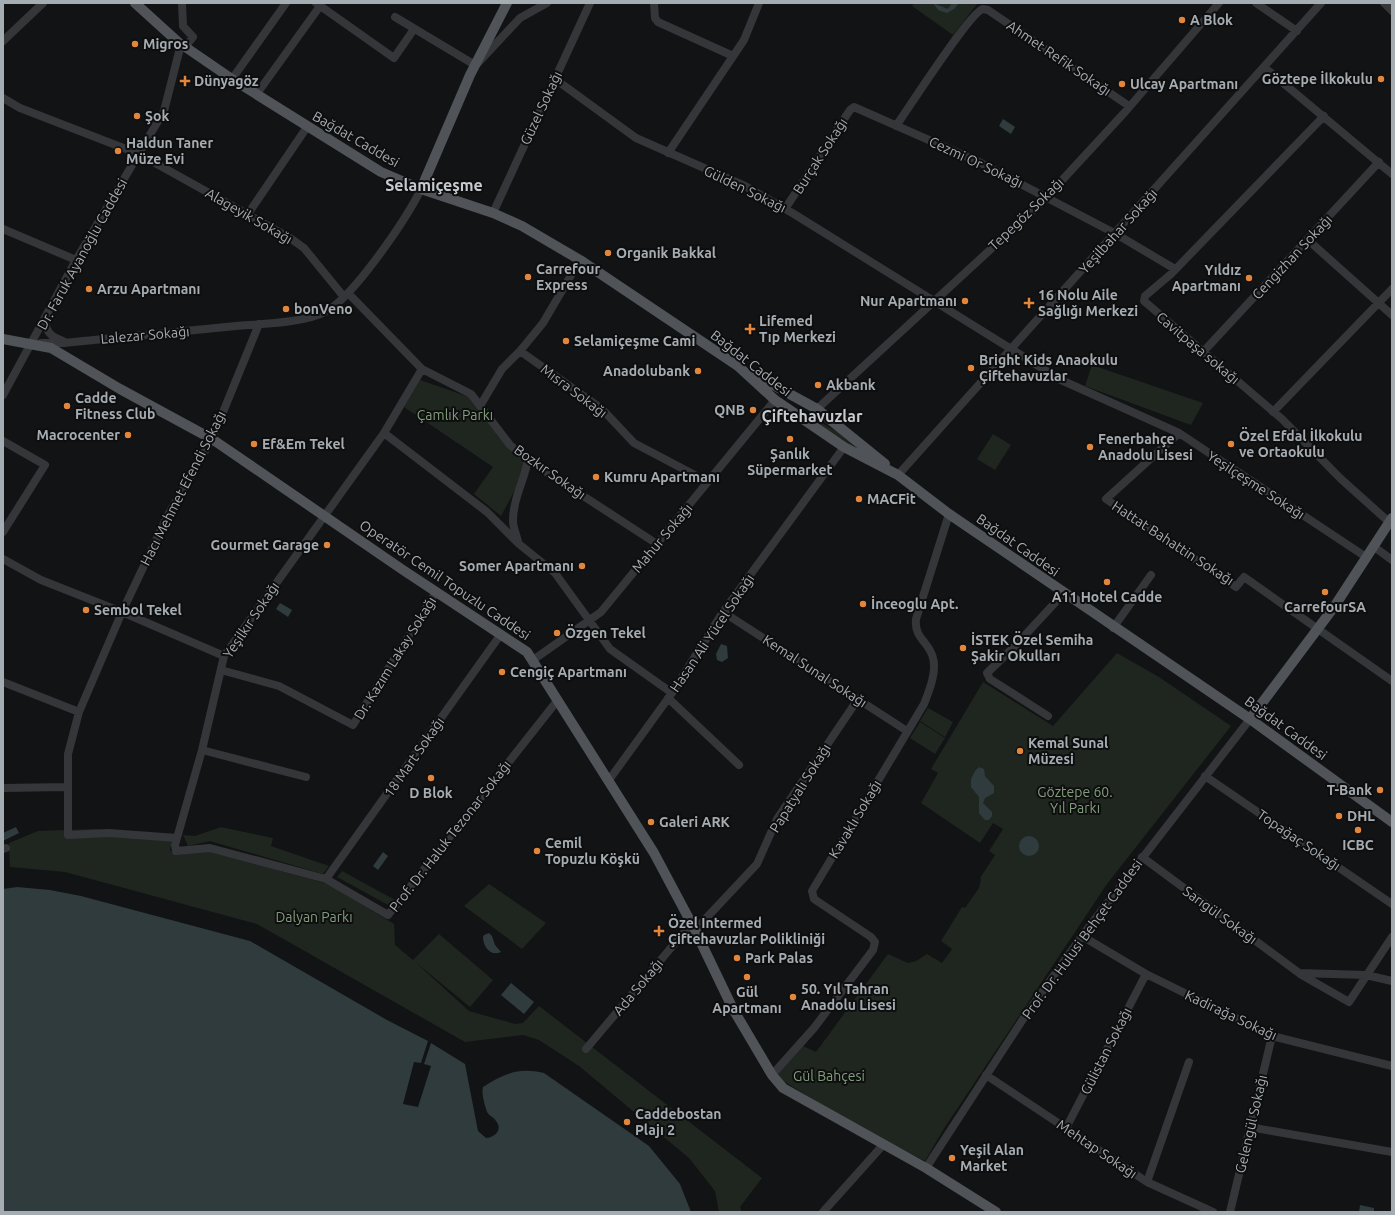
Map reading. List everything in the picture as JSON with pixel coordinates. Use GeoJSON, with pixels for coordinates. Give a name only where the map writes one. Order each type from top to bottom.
{"type":"FeatureCollection","features":[{"type":"Feature","properties":{"kind":"main road"},"geometry":{"type":"LineString","coordinates":[[421,189],[474,67],[507,3]]}},
{"type":"Feature","properties":{"kind":"main road","name":"Bağdat Caddesi"},"geometry":{"type":"LineString","coordinates":[[137,4],[183,46],[256,95],[381,172],[421,189],[492,213],[528,229],[580,260],[738,366],[775,400],[844,446],[898,476],[949,514],[1002,549],[1113,628],[1250,719],[1392,822]]}},
{"type":"Feature","properties":{"kind":"main road","name":"Operatör Cemil Topuzlu Caddesi"},"geometry":{"type":"LineString","coordinates":[[3,339],[32,343],[53,349],[129,395],[212,439],[436,592],[527,652],[654,853],[693,927],[733,1009],[772,1075],[782,1088],[926,1168],[996,1212]]}},
{"type":"Feature","properties":{"kind":"main road"},"geometry":{"type":"LineString","coordinates":[[738,366],[817,410],[898,476]]}},
{"type":"Feature","properties":{"kind":"main road"},"geometry":{"type":"LineString","coordinates":[[1250,719],[1318,630],[1390,520]]}},
{"type":"Feature","properties":{"kind":"street"},"geometry":{"type":"LineString","coordinates":[[3,41],[43,3]]}},
{"type":"Feature","properties":{"kind":"street","name":"Dr. Faruk Ayanoğlu Caddesi"},"geometry":{"type":"LineString","coordinates":[[3,395],[76,260],[164,110],[183,46],[193,37],[182,26],[182,3]]}},
{"type":"Feature","properties":{"kind":"street"},"geometry":{"type":"LineString","coordinates":[[232,79],[286,3]]}},
{"type":"Feature","properties":{"kind":"street"},"geometry":{"type":"LineString","coordinates":[[395,16],[474,67],[520,18],[547,3]]}},
{"type":"Feature","properties":{"kind":"street","name":"Güzel Sokağı"},"geometry":{"type":"LineString","coordinates":[[492,213],[590,3]]}},
{"type":"Feature","properties":{"kind":"street"},"geometry":{"type":"LineString","coordinates":[[654,3],[655,18],[659,23],[733,56]]}},
{"type":"Feature","properties":{"kind":"street"},"geometry":{"type":"LineString","coordinates":[[668,153],[749,30],[759,3]]}},
{"type":"Feature","properties":{"kind":"street"},"geometry":{"type":"LineString","coordinates":[[896,126],[945,53],[974,15],[980,9],[988,10],[994,3]]}},
{"type":"Feature","properties":{"kind":"street","name":"Tepegöz Sokağı"},"geometry":{"type":"LineString","coordinates":[[817,410],[1046,197],[1129,106],[1219,3]]}},
{"type":"Feature","properties":{"kind":"street"},"geometry":{"type":"LineString","coordinates":[[1256,3],[1297,31]]}},
{"type":"Feature","properties":{"kind":"street","name":"Yeşilbahar Sokağı"},"geometry":{"type":"LineString","coordinates":[[898,476],[1321,3]]}},
{"type":"Feature","properties":{"kind":"street"},"geometry":{"type":"LineString","coordinates":[[1384,3],[1392,11]]}},
{"type":"Feature","properties":{"kind":"street"},"geometry":{"type":"LineString","coordinates":[[256,95],[318,4],[394,58],[414,29]]}},
{"type":"Feature","properties":{"kind":"street","name":"Ahmet Refik Sokağı"},"geometry":{"type":"LineString","coordinates":[[988,10],[1129,106]]}},
{"type":"Feature","properties":{"kind":"street"},"geometry":{"type":"LineString","coordinates":[[1264,67],[1392,174]]}},
{"type":"Feature","properties":{"kind":"street","name":"Gülden Sokağı"},"geometry":{"type":"LineString","coordinates":[[555,79],[636,138],[745,186],[935,301]]}},
{"type":"Feature","properties":{"kind":"street","name":"Alageyik Sokağı"},"geometry":{"type":"LineString","coordinates":[[3,98],[20,108],[139,154],[248,214],[300,245],[346,295]]}},
{"type":"Feature","properties":{"kind":"street","name":"Burçak Sokağı"},"geometry":{"type":"LineString","coordinates":[[785,209],[850,110],[853,107],[857,108]]}},
{"type":"Feature","properties":{"kind":"street","name":"Cezmi Or Sokağı"},"geometry":{"type":"LineString","coordinates":[[857,108],[973,158],[1116,234],[1175,270]]}},
{"type":"Feature","properties":{"kind":"street","name":"Cavitpaşa sokağı"},"geometry":{"type":"LineString","coordinates":[[1324,116],[1175,270],[1145,297],[1144,302],[1204,351],[1273,412],[1341,479],[1390,520]]}},
{"type":"Feature","properties":{"kind":"street"},"geometry":{"type":"LineString","coordinates":[[248,214],[307,127]]}},
{"type":"Feature","properties":{"kind":"street","name":"Cengizhan Sokağı"},"geometry":{"type":"LineString","coordinates":[[1204,351],[1379,162]]}},
{"type":"Feature","properties":{"kind":"street"},"geometry":{"type":"LineString","coordinates":[[259,324],[320,314],[328,310],[346,295],[380,253],[409,212],[421,189]]}},
{"type":"Feature","properties":{"kind":"street"},"geometry":{"type":"LineString","coordinates":[[3,229],[76,260]]}},
{"type":"Feature","properties":{"kind":"street"},"geometry":{"type":"LineString","coordinates":[[1308,240],[1380,302],[1392,315]]}},
{"type":"Feature","properties":{"kind":"street"},"geometry":{"type":"LineString","coordinates":[[480,406],[495,378],[543,323],[580,260]]}},
{"type":"Feature","properties":{"kind":"street"},"geometry":{"type":"LineString","coordinates":[[1273,412],[1392,289]]}},
{"type":"Feature","properties":{"kind":"street","name":"Bozkır Sokağı"},"geometry":{"type":"LineString","coordinates":[[346,295],[422,369],[471,394],[510,444],[528,460],[657,544]]}},
{"type":"Feature","properties":{"kind":"street","name":"Yeşilçeşme Sokağı"},"geometry":{"type":"LineString","coordinates":[[935,301],[1070,385],[1179,433],[1366,557]]}},
{"type":"Feature","properties":{"kind":"street"},"geometry":{"type":"LineString","coordinates":[[48,311],[46,324],[48,331],[54,338],[68,342]]}},
{"type":"Feature","properties":{"kind":"street","name":"Lalezar Sokağı"},"geometry":{"type":"LineString","coordinates":[[32,343],[68,342],[259,324]]}},
{"type":"Feature","properties":{"kind":"street","name":"Hacı Mehmet Efendi Sokağı"},"geometry":{"type":"LineString","coordinates":[[177,838],[109,833],[68,835],[68,754],[79,712],[122,612],[168,514],[212,439],[259,324]]}},
{"type":"Feature","properties":{"kind":"street","name":"Mısra Sokağı"},"geometry":{"type":"LineString","coordinates":[[520,351],[602,409],[634,443],[708,482]]}},
{"type":"Feature","properties":{"kind":"street","name":"Yeşilkır Sokağı"},"geometry":{"type":"LineString","coordinates":[[177,838],[202,750],[224,656],[384,433],[422,369]]}},
{"type":"Feature","properties":{"kind":"street","name":"Mahur Sokağı"},"geometry":{"type":"LineString","coordinates":[[533,660],[601,612],[775,400]]}},
{"type":"Feature","properties":{"kind":"street"},"geometry":{"type":"LineString","coordinates":[[384,433],[487,512],[519,544],[555,573],[610,649],[670,695],[738,765]]}},
{"type":"Feature","properties":{"kind":"street","name":"Hattat Bahattin Sokağı"},"geometry":{"type":"LineString","coordinates":[[1179,433],[1106,499],[1236,587],[1244,577],[1318,630]]}},
{"type":"Feature","properties":{"kind":"street"},"geometry":{"type":"LineString","coordinates":[[3,441],[45,465],[3,532]]}},
{"type":"Feature","properties":{"kind":"street","name":"Hasan Ali Yücel Sokağı"},"geometry":{"type":"LineString","coordinates":[[609,780],[670,695],[722,612],[844,446]]}},
{"type":"Feature","properties":{"kind":"street"},"geometry":{"type":"LineString","coordinates":[[519,544],[513,522],[516,497],[528,460]]}},
{"type":"Feature","properties":{"kind":"street","name":"Kavaklı Sokağı"},"geometry":{"type":"LineString","coordinates":[[772,1075],[814,1028],[874,950],[875,942],[871,937],[814,898],[812,891],[924,704],[930,687],[933,658],[916,631],[916,618],[949,514]]}},
{"type":"Feature","properties":{"kind":"street"},"geometry":{"type":"LineString","coordinates":[[1373,546],[1392,560]]}},
{"type":"Feature","properties":{"kind":"street"},"geometry":{"type":"LineString","coordinates":[[3,559],[41,580],[122,612],[224,656]]}},
{"type":"Feature","properties":{"kind":"street"},"geometry":{"type":"LineString","coordinates":[[1113,628],[1151,575]]}},
{"type":"Feature","properties":{"kind":"street","name":"Dr. Kazım Lakay Sokağı"},"geometry":{"type":"LineString","coordinates":[[221,670],[279,686],[353,725],[436,592]]}},
{"type":"Feature","properties":{"kind":"street"},"geometry":{"type":"LineString","coordinates":[[1048,716],[990,679],[987,673],[1014,647],[1064,593]]}},
{"type":"Feature","properties":{"kind":"street","name":"Kemal Sunal Sokağı"},"geometry":{"type":"LineString","coordinates":[[722,612],[907,731]]}},
{"type":"Feature","properties":{"kind":"street"},"geometry":{"type":"LineString","coordinates":[[1318,630],[1392,681]]}},
{"type":"Feature","properties":{"kind":"street","name":"18 Mart Sokağı"},"geometry":{"type":"LineString","coordinates":[[326,880],[501,634]]}},
{"type":"Feature","properties":{"kind":"street"},"geometry":{"type":"LineString","coordinates":[[3,682],[79,712]]}},
{"type":"Feature","properties":{"kind":"street","name":"Papatyalı Sokağı"},"geometry":{"type":"LineString","coordinates":[[693,927],[757,864],[777,819],[858,699]]}},
{"type":"Feature","properties":{"kind":"street","name":"Prof. Dr. Haluk Tezonar Sokağı"},"geometry":{"type":"LineString","coordinates":[[326,880],[388,915],[557,701]]}},
{"type":"Feature","properties":{"kind":"street","name":"Prof. Dr. Hulusi Behçet Caddesi"},"geometry":{"type":"LineString","coordinates":[[926,1168],[986,1075],[1082,936],[1250,719]]}},
{"type":"Feature","properties":{"kind":"street"},"geometry":{"type":"LineString","coordinates":[[202,750],[306,777]]}},
{"type":"Feature","properties":{"kind":"street","name":"Topağaç Sokağı"},"geometry":{"type":"LineString","coordinates":[[1205,776],[1392,904]]}},
{"type":"Feature","properties":{"kind":"street"},"geometry":{"type":"LineString","coordinates":[[3,788],[67,787]]}},
{"type":"Feature","properties":{"kind":"street"},"geometry":{"type":"LineString","coordinates":[[177,838],[176,851],[210,848],[326,880]]}},
{"type":"Feature","properties":{"kind":"street","name":"Sarıgül Sokağı"},"geometry":{"type":"LineString","coordinates":[[1142,857],[1299,973],[1349,1002],[1366,975]]}},
{"type":"Feature","properties":{"kind":"street","name":"Ada Sokağı"},"geometry":{"type":"LineString","coordinates":[[586,1050],[693,927]]}},
{"type":"Feature","properties":{"kind":"street","name":"Kadirağa Sokağı"},"geometry":{"type":"LineString","coordinates":[[1082,936],[1146,974],[1272,1036],[1392,1066]]}},
{"type":"Feature","properties":{"kind":"street"},"geometry":{"type":"LineString","coordinates":[[1366,975],[1392,937]]}},
{"type":"Feature","properties":{"kind":"street"},"geometry":{"type":"LineString","coordinates":[[1299,973],[1366,975],[1392,981]]}},
{"type":"Feature","properties":{"kind":"street","name":"Gülistan Sokağı"},"geometry":{"type":"LineString","coordinates":[[1066,1128],[1146,974]]}},
{"type":"Feature","properties":{"kind":"street","name":"Gelengül Sokağı"},"geometry":{"type":"LineString","coordinates":[[1230,1212],[1249,1127],[1272,1036]]}},
{"type":"Feature","properties":{"kind":"street"},"geometry":{"type":"LineString","coordinates":[[1147,1182],[1189,1062]]}},
{"type":"Feature","properties":{"kind":"street","name":"Mehtap Sokağı"},"geometry":{"type":"LineString","coordinates":[[986,1075],[1147,1182],[1213,1212]]}},
{"type":"Feature","properties":{"kind":"street"},"geometry":{"type":"LineString","coordinates":[[1249,1127],[1392,1152]]}},
{"type":"Feature","properties":{"kind":"street"},"geometry":{"type":"LineString","coordinates":[[823,1212],[883,1145]]}},
{"type":"Feature","properties":{"kind":"green space"},"geometry":{"type":"Polygon","coordinates":[[[914,3],[978,3],[953,35],[912,6],[914,3]]]}},
{"type":"Feature","properties":{"kind":"green space"},"geometry":{"type":"Polygon","coordinates":[[[1092,365],[1203,403],[1191,425],[1085,386],[1092,365]]]}},
{"type":"Feature","properties":{"kind":"green space","name":"Çamlık Parkı"},"geometry":{"type":"Polygon","coordinates":[[[420,380],[469,397],[525,460],[521,479],[501,516],[474,494],[493,467],[404,407],[420,380]]]}},
{"type":"Feature","properties":{"kind":"green space"},"geometry":{"type":"Polygon","coordinates":[[[818,421],[838,432],[856,448],[821,426],[818,421]]]}},
{"type":"Feature","properties":{"kind":"green space"},"geometry":{"type":"Polygon","coordinates":[[[993,434],[1011,445],[995,470],[977,459],[993,434]]]}},
{"type":"Feature","properties":{"kind":"green space","name":"Göztepe 60. Yıl Parkı"},"geometry":{"type":"Polygon","coordinates":[[[1117,653],[1159,677],[1231,726],[1107,884],[943,1130],[925,1161],[859,1127],[783,1081],[778,1074],[803,1046],[816,1052],[888,954],[908,963],[916,961],[927,954],[942,963],[952,949],[941,941],[962,907],[965,908],[979,888],[980,878],[995,855],[989,851],[1003,829],[993,823],[980,843],[921,803],[938,773],[931,769],[983,682],[1053,726],[1117,653]]]}},
{"type":"Feature","properties":{"kind":"green space"},"geometry":{"type":"Polygon","coordinates":[[[928,708],[953,722],[945,737],[920,721],[928,708]]]}},
{"type":"Feature","properties":{"kind":"green space"},"geometry":{"type":"Polygon","coordinates":[[[920,722],[945,738],[935,754],[910,738],[920,722]]]}},
{"type":"Feature","properties":{"kind":"green space"},"geometry":{"type":"Polygon","coordinates":[[[221,827],[273,838],[271,846],[329,866],[323,874],[210,841],[188,846],[183,835],[195,836],[221,827]]]}},
{"type":"Feature","properties":{"kind":"green space","name":"Dalyan Parkı"},"geometry":{"type":"Polygon","coordinates":[[[95,829],[173,834],[170,850],[173,853],[206,850],[328,884],[394,924],[395,945],[413,960],[439,934],[493,980],[470,1007],[414,961],[469,1011],[515,1024],[523,1023],[539,1006],[762,1178],[740,1207],[742,1212],[719,1212],[715,1191],[689,1158],[579,1066],[539,1040],[523,1035],[465,1042],[257,924],[65,872],[10,867],[9,843],[38,831],[95,829]]]}},
{"type":"Feature","properties":{"kind":"green space"},"geometry":{"type":"Polygon","coordinates":[[[342,871],[395,900],[390,906],[337,877],[342,871]]]}},
{"type":"Feature","properties":{"kind":"green space"},"geometry":{"type":"Polygon","coordinates":[[[489,884],[546,923],[522,949],[464,906],[489,884]]]}},
{"type":"Feature","properties":{"kind":"shaded area"},"geometry":{"type":"Polygon","coordinates":[[[933,3],[948,9],[952,3],[959,3],[954,9],[947,13],[938,10],[933,3]]]}},
{"type":"Feature","properties":{"kind":"shaded area"},"geometry":{"type":"Polygon","coordinates":[[[1003,119],[1015,127],[1011,134],[999,126],[1003,119]]]}},
{"type":"Feature","properties":{"kind":"shaded area"},"geometry":{"type":"Polygon","coordinates":[[[280,603],[292,610],[288,617],[276,609],[280,603]]]}},
{"type":"Feature","properties":{"kind":"shaded area"},"geometry":{"type":"Polygon","coordinates":[[[721,644],[727,646],[728,658],[722,662],[717,660],[716,654],[721,644]]]}},
{"type":"Feature","properties":{"kind":"shaded area"},"geometry":{"type":"Polygon","coordinates":[[[979,767],[984,769],[985,776],[994,786],[994,793],[985,798],[983,803],[992,812],[992,816],[989,820],[985,820],[979,813],[979,797],[971,787],[971,779],[979,767]]]}},
{"type":"Feature","properties":{"kind":"shaded area"},"geometry":{"type":"Polygon","coordinates":[[[16,827],[19,833],[3,841],[3,833],[16,827]]]}},
{"type":"Feature","properties":{"kind":"shaded area"},"geometry":{"type":"Polygon","coordinates":[[[1029,836],[1036,839],[1039,846],[1036,853],[1029,856],[1022,853],[1019,846],[1022,839],[1029,836]]]}},
{"type":"Feature","properties":{"kind":"shaded area"},"geometry":{"type":"Polygon","coordinates":[[[383,852],[388,856],[378,870],[373,866],[383,852]]]}},
{"type":"Feature","properties":{"kind":"shaded area"},"geometry":{"type":"Polygon","coordinates":[[[17,887],[50,890],[81,896],[250,941],[387,1020],[428,1041],[421,1063],[414,1062],[403,1104],[418,1107],[431,1066],[424,1064],[431,1043],[465,1064],[478,1131],[486,1138],[495,1135],[499,1127],[495,1120],[487,1112],[484,1103],[483,1087],[498,1078],[519,1071],[535,1071],[544,1073],[649,1146],[680,1184],[691,1212],[3,1212],[3,889],[17,887]]]}},
{"type":"Feature","properties":{"kind":"shaded area"},"geometry":{"type":"Polygon","coordinates":[[[489,933],[492,936],[495,945],[501,952],[491,952],[484,944],[483,937],[489,933]]]}},
{"type":"Feature","properties":{"kind":"shaded area"},"geometry":{"type":"Polygon","coordinates":[[[511,983],[534,1002],[524,1014],[501,995],[511,983]]]}},
{"type":"Feature","properties":{"kind":"shaded area"},"geometry":{"type":"Polygon","coordinates":[[[1360,1205],[1374,1208],[1374,1212],[1359,1212],[1360,1205]]]}},
{"type":"Feature","properties":{"kind":"place","name":"A Blok"},"geometry":{"type":"Point","coordinates":[1182,20]}},
{"type":"Feature","properties":{"kind":"place","name":"Migros"},"geometry":{"type":"Point","coordinates":[135,44]}},
{"type":"Feature","properties":{"kind":"place","name":"Göztepe İlkokulu"},"geometry":{"type":"Point","coordinates":[1381,79]}},
{"type":"Feature","properties":{"kind":"place","name":"Dünyagöz"},"geometry":{"type":"Point","coordinates":[185,81]}},
{"type":"Feature","properties":{"kind":"place","name":"Ulcay Apartmanı"},"geometry":{"type":"Point","coordinates":[1122,84]}},
{"type":"Feature","properties":{"kind":"place","name":"Şok"},"geometry":{"type":"Point","coordinates":[137,116]}},
{"type":"Feature","properties":{"kind":"place","name":"Haldun Taner Müze Evi"},"geometry":{"type":"Point","coordinates":[118,151]}},
{"type":"Feature","properties":{"kind":"place","name":"Organik Bakkal"},"geometry":{"type":"Point","coordinates":[608,253]}},
{"type":"Feature","properties":{"kind":"place","name":"Carrefour Express"},"geometry":{"type":"Point","coordinates":[528,277]}},
{"type":"Feature","properties":{"kind":"place","name":"Yıldız Apartmanı"},"geometry":{"type":"Point","coordinates":[1249,278]}},
{"type":"Feature","properties":{"kind":"place","name":"Arzu Apartmanı"},"geometry":{"type":"Point","coordinates":[89,289]}},
{"type":"Feature","properties":{"kind":"place","name":"Nur Apartmanı"},"geometry":{"type":"Point","coordinates":[965,301]}},
{"type":"Feature","properties":{"kind":"place","name":"16 Nolu Aile Sağlığı Merkezi"},"geometry":{"type":"Point","coordinates":[1029,303]}},
{"type":"Feature","properties":{"kind":"place","name":"bonVeno"},"geometry":{"type":"Point","coordinates":[286,309]}},
{"type":"Feature","properties":{"kind":"place","name":"Lifemed Tıp Merkezi"},"geometry":{"type":"Point","coordinates":[750,329]}},
{"type":"Feature","properties":{"kind":"place","name":"Selamiçeşme Cami"},"geometry":{"type":"Point","coordinates":[566,341]}},
{"type":"Feature","properties":{"kind":"place","name":"Bright Kids Anaokulu Çiftehavuzlar"},"geometry":{"type":"Point","coordinates":[971,368]}},
{"type":"Feature","properties":{"kind":"place","name":"Anadolubank"},"geometry":{"type":"Point","coordinates":[698,371]}},
{"type":"Feature","properties":{"kind":"place","name":"Akbank"},"geometry":{"type":"Point","coordinates":[818,385]}},
{"type":"Feature","properties":{"kind":"place","name":"Cadde Fitness Club"},"geometry":{"type":"Point","coordinates":[67,406]}},
{"type":"Feature","properties":{"kind":"place","name":"QNB"},"geometry":{"type":"Point","coordinates":[753,410]}},
{"type":"Feature","properties":{"kind":"place","name":"Macrocenter"},"geometry":{"type":"Point","coordinates":[128,435]}},
{"type":"Feature","properties":{"kind":"place","name":"Şanlık Süpermarket"},"geometry":{"type":"Point","coordinates":[790,439]}},
{"type":"Feature","properties":{"kind":"place","name":"Ef&Em Tekel"},"geometry":{"type":"Point","coordinates":[254,444]}},
{"type":"Feature","properties":{"kind":"place","name":"Özel Efdal İlkokulu ve Ortaokulu"},"geometry":{"type":"Point","coordinates":[1231,444]}},
{"type":"Feature","properties":{"kind":"place","name":"Fenerbahçe Anadolu Lisesi"},"geometry":{"type":"Point","coordinates":[1090,447]}},
{"type":"Feature","properties":{"kind":"place","name":"Kumru Apartmanı"},"geometry":{"type":"Point","coordinates":[596,477]}},
{"type":"Feature","properties":{"kind":"place","name":"MACFit"},"geometry":{"type":"Point","coordinates":[859,499]}},
{"type":"Feature","properties":{"kind":"place","name":"Gourmet Garage"},"geometry":{"type":"Point","coordinates":[327,545]}},
{"type":"Feature","properties":{"kind":"place","name":"Somer Apartmanı"},"geometry":{"type":"Point","coordinates":[582,566]}},
{"type":"Feature","properties":{"kind":"place","name":"A11 Hotel Cadde"},"geometry":{"type":"Point","coordinates":[1107,582]}},
{"type":"Feature","properties":{"kind":"place","name":"CarrefourSA"},"geometry":{"type":"Point","coordinates":[1325,592]}},
{"type":"Feature","properties":{"kind":"place","name":"İnceoglu Apt."},"geometry":{"type":"Point","coordinates":[863,604]}},
{"type":"Feature","properties":{"kind":"place","name":"Sembol Tekel"},"geometry":{"type":"Point","coordinates":[86,610]}},
{"type":"Feature","properties":{"kind":"place","name":"Özgen Tekel"},"geometry":{"type":"Point","coordinates":[557,633]}},
{"type":"Feature","properties":{"kind":"place","name":"İSTEK Özel Semiha Şakir Okulları"},"geometry":{"type":"Point","coordinates":[963,648]}},
{"type":"Feature","properties":{"kind":"place","name":"Cengiç Apartmanı"},"geometry":{"type":"Point","coordinates":[502,672]}},
{"type":"Feature","properties":{"kind":"place","name":"Kemal Sunal Müzesi"},"geometry":{"type":"Point","coordinates":[1020,751]}},
{"type":"Feature","properties":{"kind":"place","name":"D Blok"},"geometry":{"type":"Point","coordinates":[431,778]}},
{"type":"Feature","properties":{"kind":"place","name":"T-Bank"},"geometry":{"type":"Point","coordinates":[1380,790]}},
{"type":"Feature","properties":{"kind":"place","name":"DHL"},"geometry":{"type":"Point","coordinates":[1339,816]}},
{"type":"Feature","properties":{"kind":"place","name":"Galeri ARK"},"geometry":{"type":"Point","coordinates":[651,822]}},
{"type":"Feature","properties":{"kind":"place","name":"ICBC"},"geometry":{"type":"Point","coordinates":[1358,830]}},
{"type":"Feature","properties":{"kind":"place","name":"Cemil Topuzlu Köşkü"},"geometry":{"type":"Point","coordinates":[537,851]}},
{"type":"Feature","properties":{"kind":"place","name":"Özel Intermed Çiftehavuzlar Polikliniği"},"geometry":{"type":"Point","coordinates":[659,931]}},
{"type":"Feature","properties":{"kind":"place","name":"Park Palas"},"geometry":{"type":"Point","coordinates":[737,958]}},
{"type":"Feature","properties":{"kind":"place","name":"Gül Apartmanı"},"geometry":{"type":"Point","coordinates":[747,977]}},
{"type":"Feature","properties":{"kind":"place","name":"50. Yıl Tahran Anadolu Lisesi"},"geometry":{"type":"Point","coordinates":[793,997]}},
{"type":"Feature","properties":{"kind":"place","name":"Caddebostan Plajı 2"},"geometry":{"type":"Point","coordinates":[627,1122]}},
{"type":"Feature","properties":{"kind":"place","name":"Yeşil Alan Market"},"geometry":{"type":"Point","coordinates":[952,1158]}},
{"type":"Feature","properties":{"kind":"district","name":"Selamiçeşme"},"geometry":{"type":"Point","coordinates":[434,185]}},
{"type":"Feature","properties":{"kind":"district","name":"Çiftehavuzlar"},"geometry":{"type":"Point","coordinates":[812,416]}},
{"type":"Feature","properties":{"kind":"park label","name":"Gül Bahçesi"},"geometry":{"type":"Point","coordinates":[829,1076]}}]}
